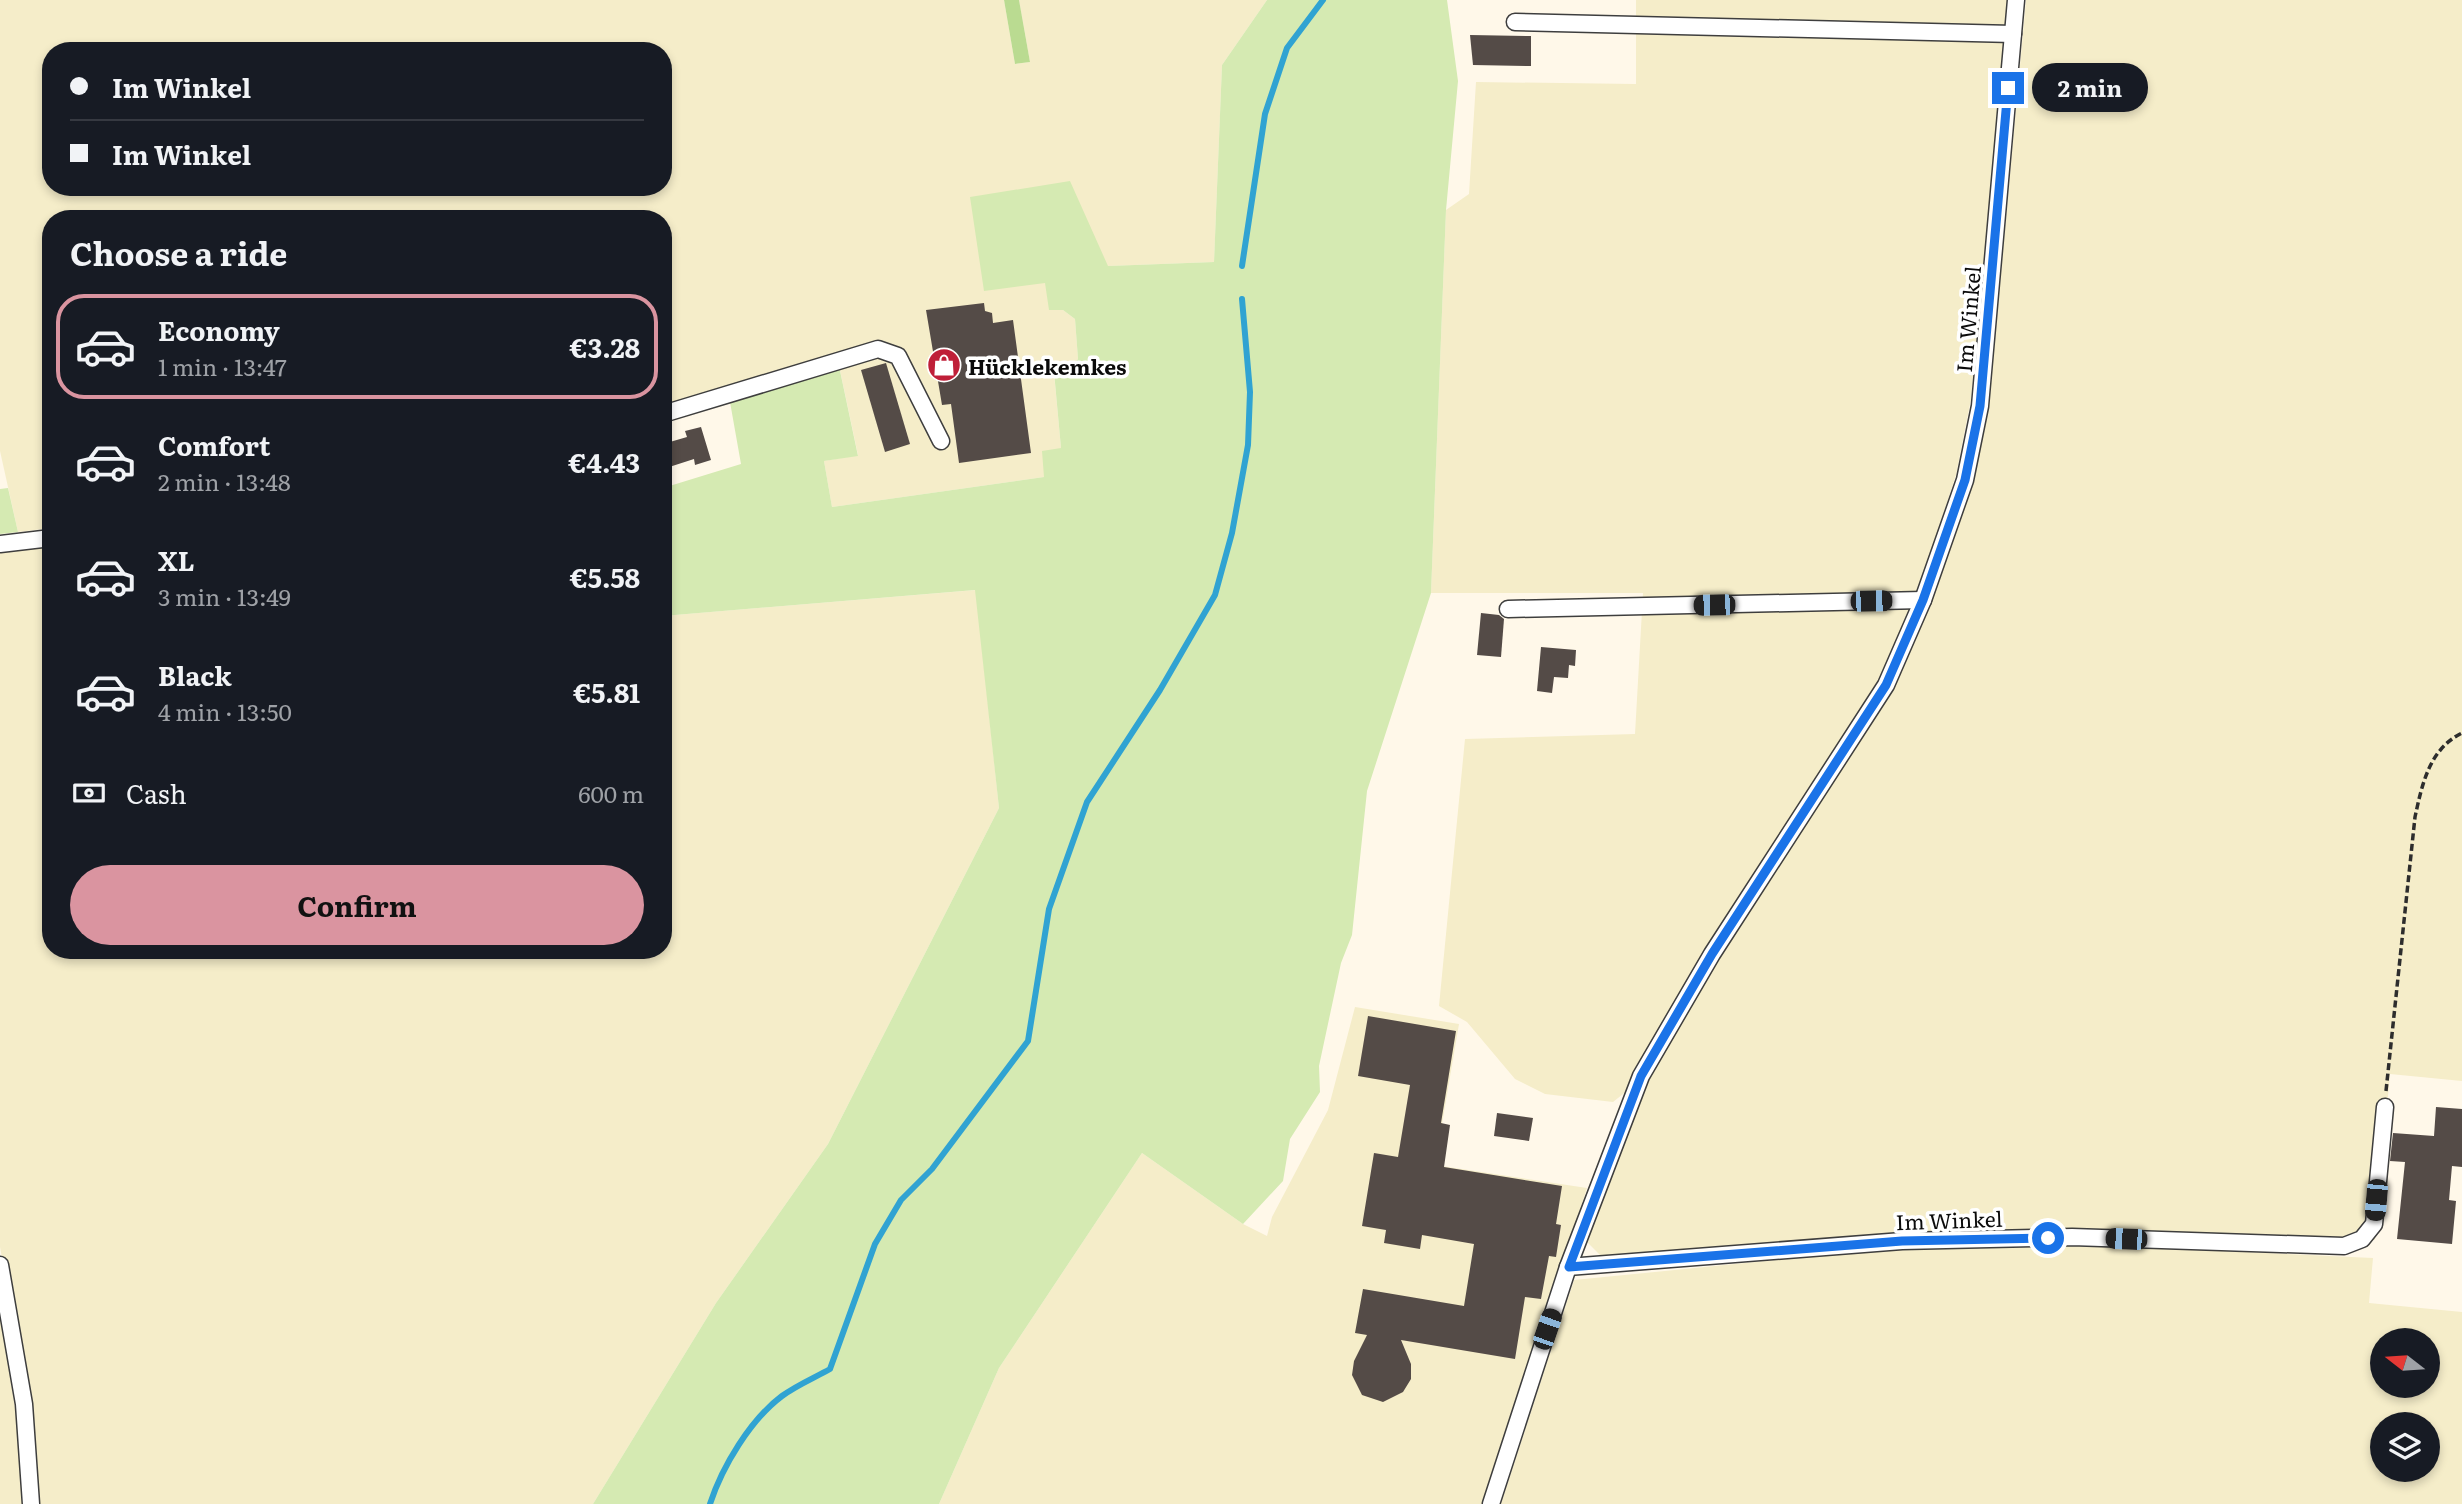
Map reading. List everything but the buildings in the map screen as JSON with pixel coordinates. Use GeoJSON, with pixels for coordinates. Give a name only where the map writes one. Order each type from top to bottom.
{"type":"FeatureCollection","features":[{"type":"Feature","properties":{"kind":"street","name":"Im Winkel"},"geometry":{"type":"LineString","coordinates":[[1491,1504],[1569,1267],[1641,1076],[1712,954],[1886,685],[1923,600],[1965,480],[1980,406],[2016,0]]}},
{"type":"Feature","properties":{"kind":"street"},"geometry":{"type":"LineString","coordinates":[[1515,22],[2013,34]]}},
{"type":"Feature","properties":{"kind":"street"},"geometry":{"type":"LineString","coordinates":[[672,411],[878,349],[898,356],[941,441]]}},
{"type":"Feature","properties":{"kind":"street"},"geometry":{"type":"LineString","coordinates":[[0,544],[42,539]]}},
{"type":"Feature","properties":{"kind":"street"},"geometry":{"type":"LineString","coordinates":[[1507,609],[1923,600]]}},
{"type":"Feature","properties":{"kind":"street","name":"Im Winkel"},"geometry":{"type":"LineString","coordinates":[[1569,1267],[1902,1241],[2072,1237],[2344,1246],[2362,1239],[2374,1224],[2385,1107]]}},
{"type":"Feature","properties":{"kind":"street"},"geometry":{"type":"LineString","coordinates":[[0,1265],[24,1404],[30,1504]]}},
{"type":"Feature","properties":{"kind":"path"},"geometry":{"type":"LineString","coordinates":[[2385,1107],[2420,794],[2435,755],[2462,733]]}},
{"type":"Feature","properties":{"kind":"shaded area"},"geometry":{"type":"Polygon","coordinates":[[[0,0],[1004,0],[1015,64],[1030,62],[1019,0],[1267,0],[1222,65],[1214,262],[1108,266],[1045,283],[1063,310],[1075,319],[1078,359],[1069,369],[1054,373],[1061,448],[1044,477],[832,507],[824,461],[858,455],[837,356],[672,405],[672,210],[42,210],[42,529],[18,532],[0,451],[0,0]]]}},
{"type":"Feature","properties":{"kind":"shaded area"},"geometry":{"type":"Polygon","coordinates":[[[1636,0],[2008,0],[1971,399],[1956,475],[1920,585],[1879,679],[1734,906],[1628,1090],[1613,1102],[1545,1094],[1515,1079],[1467,1022],[1439,1006],[1465,739],[1635,734],[1643,593],[1431,593],[1446,210],[1469,194],[1476,82],[1636,84],[1636,0]]]}},
{"type":"Feature","properties":{"kind":"shaded area"},"geometry":{"type":"Polygon","coordinates":[[[2026,0],[2462,0],[2462,1081],[2390,1074],[2375,1240],[2072,1228],[1902,1233],[1602,1257],[1586,1241],[1604,1188],[1650,1078],[1718,957],[1893,687],[1971,485],[1989,405],[2026,0]]]}},
{"type":"Feature","properties":{"kind":"shaded area"},"geometry":{"type":"Polygon","coordinates":[[[42,542],[42,959],[672,959],[672,615],[976,590],[999,808],[828,1144],[716,1303],[593,1504],[35,1504],[19,1348],[0,1247],[0,547],[42,542]]]}},
{"type":"Feature","properties":{"kind":"shaded area"},"geometry":{"type":"Polygon","coordinates":[[[1355,1007],[1459,1024],[1435,1165],[1587,1188],[1484,1504],[939,1504],[999,1368],[1142,1153],[1243,1224],[1267,1236],[1272,1217],[1328,1110],[1355,1007]]]}},
{"type":"Feature","properties":{"kind":"shaded area"},"geometry":{"type":"Polygon","coordinates":[[[2074,1244],[2373,1258],[2369,1303],[2462,1312],[2462,1504],[1501,1504],[1574,1280],[1907,1247],[2074,1244]]]}},
{"type":"Feature","properties":{"kind":"shaded area"},"geometry":{"type":"Polygon","coordinates":[[[0,1311],[20,1441],[24,1504],[0,1504],[0,1311]]]}},
{"type":"Feature","properties":{"kind":"green space"},"geometry":{"type":"Polygon","coordinates":[[[1004,0],[1019,0],[1030,62],[1015,64],[1004,0]]]}},
{"type":"Feature","properties":{"kind":"green space"},"geometry":{"type":"Polygon","coordinates":[[[1267,0],[1447,0],[1458,81],[1446,210],[1431,593],[1367,791],[1352,935],[1341,963],[1319,1066],[1320,1092],[1290,1139],[1283,1181],[1243,1224],[1142,1153],[999,1368],[939,1504],[593,1504],[716,1303],[828,1144],[999,808],[975,590],[672,615],[672,485],[741,464],[730,402],[839,366],[858,456],[824,461],[832,507],[1044,477],[1042,451],[1061,448],[1054,372],[1069,369],[1078,359],[1075,319],[1063,310],[1049,310],[1045,283],[984,291],[970,197],[1070,181],[1108,266],[1214,262],[1222,65],[1267,0]]]}},
{"type":"Feature","properties":{"kind":"green space"},"geometry":{"type":"Polygon","coordinates":[[[8,488],[18,532],[0,534],[0,489],[8,488]]]}},
{"type":"Feature","properties":{"kind":"waterway"},"geometry":{"type":"LineString","coordinates":[[1242,266],[1265,114],[1287,48],[1323,0]]}},
{"type":"Feature","properties":{"kind":"waterway"},"geometry":{"type":"LineString","coordinates":[[710,1504],[738,1445],[759,1418],[788,1392],[830,1369],[875,1244],[901,1200],[932,1169],[1028,1041],[1049,909],[1087,802],[1160,690],[1215,595],[1232,533],[1248,445],[1250,392],[1242,299]]}},
{"type":"Feature","properties":{"kind":"place","name":"Hücklekemkes"},"geometry":{"type":"Point","coordinates":[944,365]}},
{"type":"Feature","properties":{"kind":"route"},"geometry":{"type":"LineString","coordinates":[[2008,88],[1980,406],[1965,480],[1923,600],[1886,685],[1712,954],[1641,1076],[1598,1184],[1569,1267],[1902,1241],[2048,1238]]}}]}
